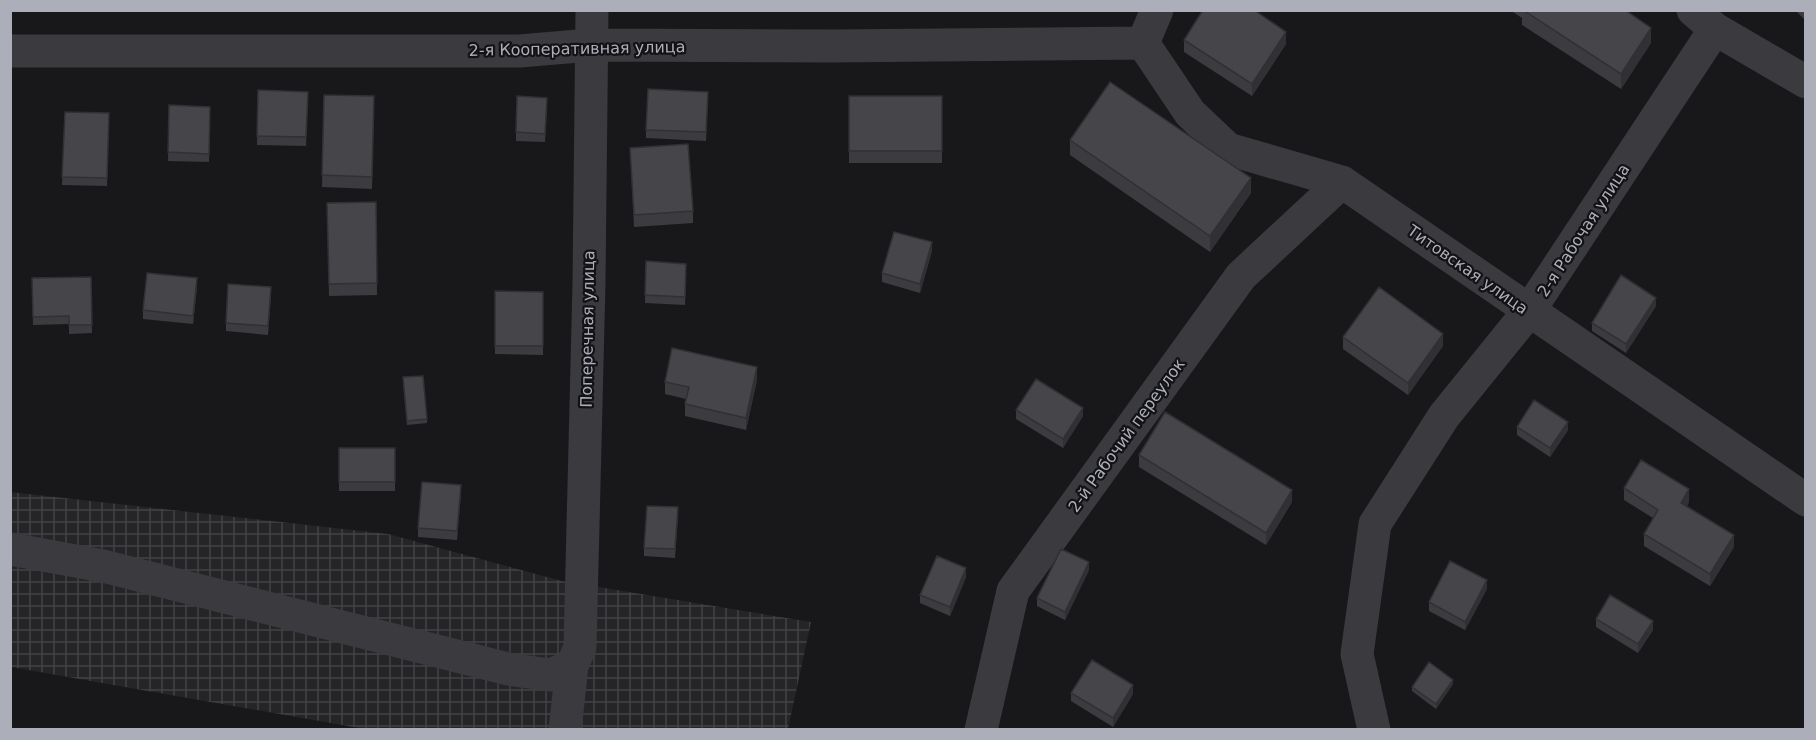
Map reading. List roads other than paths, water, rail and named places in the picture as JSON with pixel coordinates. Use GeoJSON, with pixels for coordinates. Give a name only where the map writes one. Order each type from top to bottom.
{"type":"FeatureCollection","features":[{"type":"Feature","properties":{"kind":"street","name":"Поперечная улица"},"geometry":{"type":"LineString","coordinates":[[565,729],[576,657],[589,283],[592,10]]}},
{"type":"Feature","properties":{"kind":"street"},"geometry":{"type":"LineString","coordinates":[[1143,43],[1157,10]]}},
{"type":"Feature","properties":{"kind":"street"},"geometry":{"type":"LineString","coordinates":[[1704,20],[1806,82]]}},
{"type":"Feature","properties":{"kind":"street","name":"2-я Рабочая улица"},"geometry":{"type":"LineString","coordinates":[[1374,729],[1357,654],[1375,524],[1444,416],[1529,311],[1704,20]]}},
{"type":"Feature","properties":{"kind":"street","name":"2-я Кооперативная улица"},"geometry":{"type":"LineString","coordinates":[[10,51],[519,51],[591,45],[844,46],[1143,43]]}},
{"type":"Feature","properties":{"kind":"street","name":"Титовская улица"},"geometry":{"type":"LineString","coordinates":[[1143,43],[1190,113],[1228,149],[1342,182],[1806,500]]}},
{"type":"Feature","properties":{"kind":"street","name":"2-й Рабочий переулок"},"geometry":{"type":"LineString","coordinates":[[981,729],[1013,591],[1241,276],[1342,182]]}},
{"type":"Feature","properties":{"kind":"street"},"geometry":{"type":"LineString","coordinates":[[10,549],[103,566],[508,669],[550,675],[576,657]]}}]}
